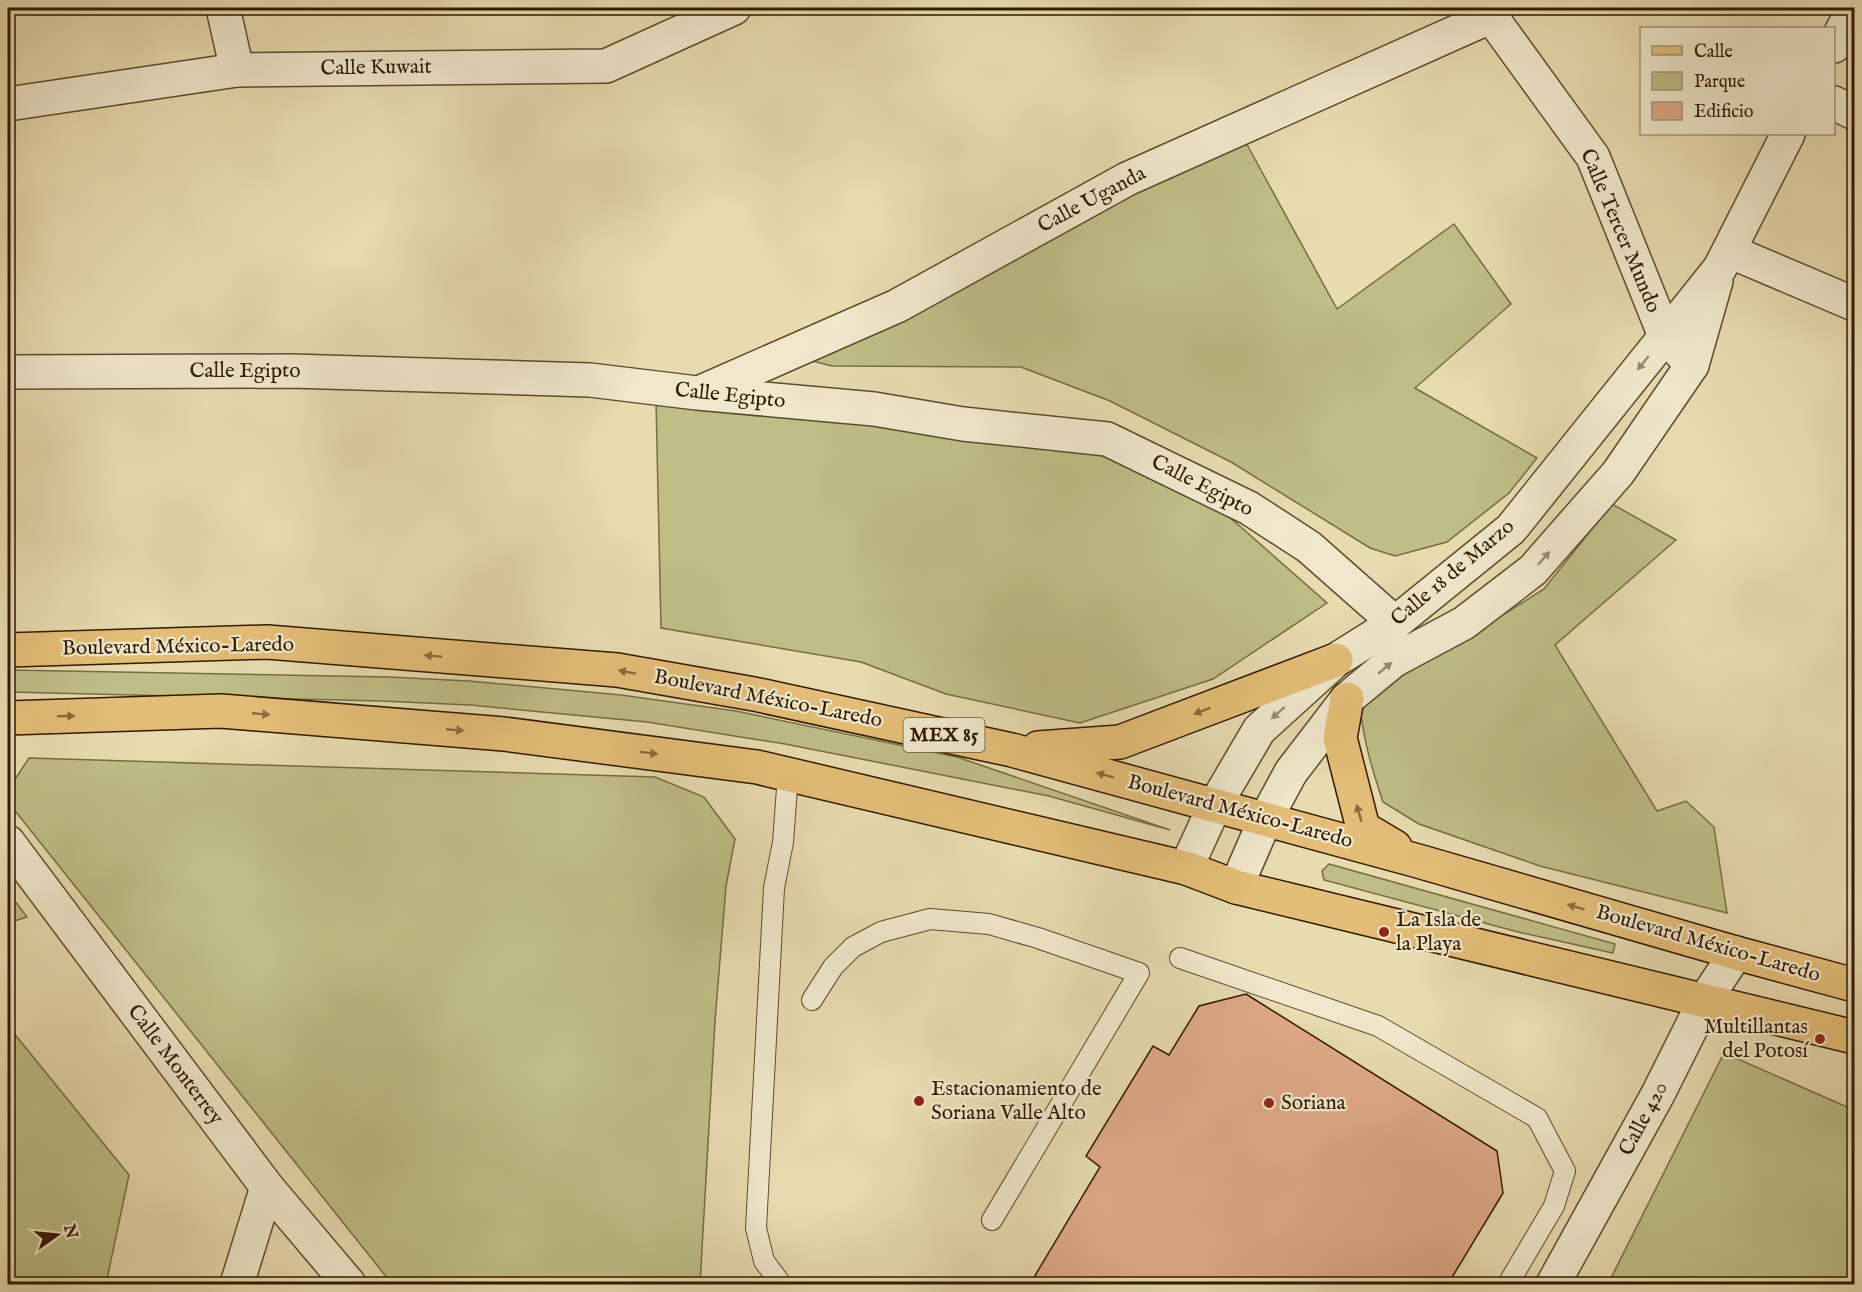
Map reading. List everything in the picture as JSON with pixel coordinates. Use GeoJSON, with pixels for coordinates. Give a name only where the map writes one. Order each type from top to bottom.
{"type":"FeatureCollection","features":[{"type":"Feature","properties":{"kind":"main road","name":"Boulevard México-Laredo"},"geometry":{"type":"LineString","coordinates":[[8,650],[267,642],[618,670],[754,694],[1012,750],[1418,861],[1854,985]]}},
{"type":"Feature","properties":{"kind":"main road"},"geometry":{"type":"LineString","coordinates":[[1012,750],[1120,742],[1336,660]]}},
{"type":"Feature","properties":{"kind":"main road"},"geometry":{"type":"LineString","coordinates":[[1347,699],[1340,738],[1363,828],[1418,861]]}},
{"type":"Feature","properties":{"kind":"main road"},"geometry":{"type":"LineString","coordinates":[[8,718],[221,711],[504,734],[756,767],[1186,868],[1236,887],[1854,1037]]}},
{"type":"Feature","properties":{"kind":"street"},"geometry":{"type":"LineString","coordinates":[[223,8],[237,70]]}},
{"type":"Feature","properties":{"kind":"street","name":"Calle Kuwait"},"geometry":{"type":"LineString","coordinates":[[8,104],[237,70],[606,66],[734,8]]}},
{"type":"Feature","properties":{"kind":"street"},"geometry":{"type":"LineString","coordinates":[[1835,42],[1854,8]]}},
{"type":"Feature","properties":{"kind":"street","name":"Calle Tercer Mundo"},"geometry":{"type":"LineString","coordinates":[[1492,10],[1593,157],[1665,336],[1692,365]]}},
{"type":"Feature","properties":{"kind":"street","name":"Calle Uganda"},"geometry":{"type":"LineString","coordinates":[[698,393],[897,306],[1127,179],[1492,10]]}},
{"type":"Feature","properties":{"kind":"street"},"geometry":{"type":"LineString","coordinates":[[1835,104],[1854,113]]}},
{"type":"Feature","properties":{"kind":"street","name":"Calle 18 de Marzo"},"geometry":{"type":"LineString","coordinates":[[1236,887],[1265,820],[1291,771],[1347,699],[1393,661],[1464,622],[1533,570],[1618,473],[1692,365],[1724,259],[1787,135]]}},
{"type":"Feature","properties":{"kind":"street"},"geometry":{"type":"LineString","coordinates":[[1724,259],[1854,304]]}},
{"type":"Feature","properties":{"kind":"street","name":"Calle 18 de Marzo"},"geometry":{"type":"LineString","coordinates":[[1186,868],[1215,805],[1259,730],[1336,660],[1395,622],[1511,529],[1724,259]]}},
{"type":"Feature","properties":{"kind":"street","name":"Calle Egipto"},"geometry":{"type":"LineString","coordinates":[[8,372],[291,371],[590,380],[698,393],[874,409],[963,424],[1107,438],[1249,508],[1310,547],[1395,622]]}},
{"type":"Feature","properties":{"kind":"street","name":"Calle Monterrey"},"geometry":{"type":"LineString","coordinates":[[8,842],[267,1187],[349,1284]]}},
{"type":"Feature","properties":{"kind":"street","name":"Calle 420"},"geometry":{"type":"LineString","coordinates":[[1553,1284],[1658,1094],[1705,1000],[1736,953]]}},
{"type":"Feature","properties":{"kind":"street"},"geometry":{"type":"LineString","coordinates":[[237,1284],[267,1187]]}},
{"type":"Feature","properties":{"kind":"lane"},"geometry":{"type":"LineString","coordinates":[[781,1284],[764,1261],[756,1228],[774,888],[783,842],[788,775]]}},
{"type":"Feature","properties":{"kind":"lane"},"geometry":{"type":"LineString","coordinates":[[812,1000],[833,968],[853,948],[882,932],[930,920],[989,924],[1038,938],[1140,973],[992,1220]]}},
{"type":"Feature","properties":{"kind":"lane"},"geometry":{"type":"LineString","coordinates":[[1180,958],[1378,1026],[1537,1118],[1565,1172],[1554,1206],[1508,1284]]}},
{"type":"Feature","properties":{"kind":"green space"},"geometry":{"type":"Polygon","coordinates":[[[1239,130],[1337,309],[1454,224],[1511,304],[1415,388],[1537,458],[1509,493],[1447,542],[1395,556],[1370,548],[1231,462],[1110,401],[1021,367],[832,366],[788,355],[1239,130]]]}},
{"type":"Feature","properties":{"kind":"green space"},"geometry":{"type":"Polygon","coordinates":[[[656,401],[1148,451],[1241,527],[1327,603],[1213,679],[1080,723],[946,694],[861,662],[661,628],[656,401]]]}},
{"type":"Feature","properties":{"kind":"green space"},"geometry":{"type":"Polygon","coordinates":[[[1612,504],[1676,540],[1555,645],[1657,811],[1686,801],[1714,827],[1727,913],[1540,866],[1419,824],[1383,802],[1372,766],[1363,730],[1360,705],[1375,687],[1452,647],[1544,589],[1612,504]]]}},
{"type":"Feature","properties":{"kind":"green space"},"geometry":{"type":"Polygon","coordinates":[[[8,670],[389,677],[469,681],[621,695],[736,711],[957,757],[1170,830],[1049,796],[785,744],[647,722],[470,705],[8,692],[8,670]]]}},
{"type":"Feature","properties":{"kind":"green space"},"geometry":{"type":"Polygon","coordinates":[[[29,758],[655,777],[704,797],[735,839],[726,886],[715,1021],[700,1284],[392,1284],[8,802],[8,790],[29,758]]]}},
{"type":"Feature","properties":{"kind":"green space"},"geometry":{"type":"Polygon","coordinates":[[[1329,864],[1615,944],[1613,953],[1518,932],[1324,880],[1322,871],[1329,864]]]}},
{"type":"Feature","properties":{"kind":"green space"},"geometry":{"type":"Polygon","coordinates":[[[8,892],[27,917],[8,923],[8,892]]]}},
{"type":"Feature","properties":{"kind":"green space"},"geometry":{"type":"Polygon","coordinates":[[[8,1026],[129,1175],[106,1284],[8,1284],[8,1026]]]}},
{"type":"Feature","properties":{"kind":"green space"},"geometry":{"type":"Polygon","coordinates":[[[1724,1053],[1854,1110],[1854,1284],[1608,1284],[1724,1053]]]}},
{"type":"Feature","properties":{"kind":"building","name":"Soriana"},"geometry":{"type":"Polygon","coordinates":[[[1246,994],[1497,1151],[1503,1193],[1448,1284],[1030,1284],[1100,1167],[1086,1156],[1153,1046],[1169,1055],[1199,1006],[1246,994]]]}},
{"type":"Feature","properties":{"kind":"place","name":"La Isla de la Playa"},"geometry":{"type":"Point","coordinates":[1384,932]}},
{"type":"Feature","properties":{"kind":"place","name":"Multillantas del Potosí"},"geometry":{"type":"Point","coordinates":[1820,1039]}},
{"type":"Feature","properties":{"kind":"place","name":"Estacionamiento de Soriana Valle Alto"},"geometry":{"type":"Point","coordinates":[919,1101]}},
{"type":"Feature","properties":{"kind":"place","name":"Soriana"},"geometry":{"type":"Point","coordinates":[1269,1103]}}]}
